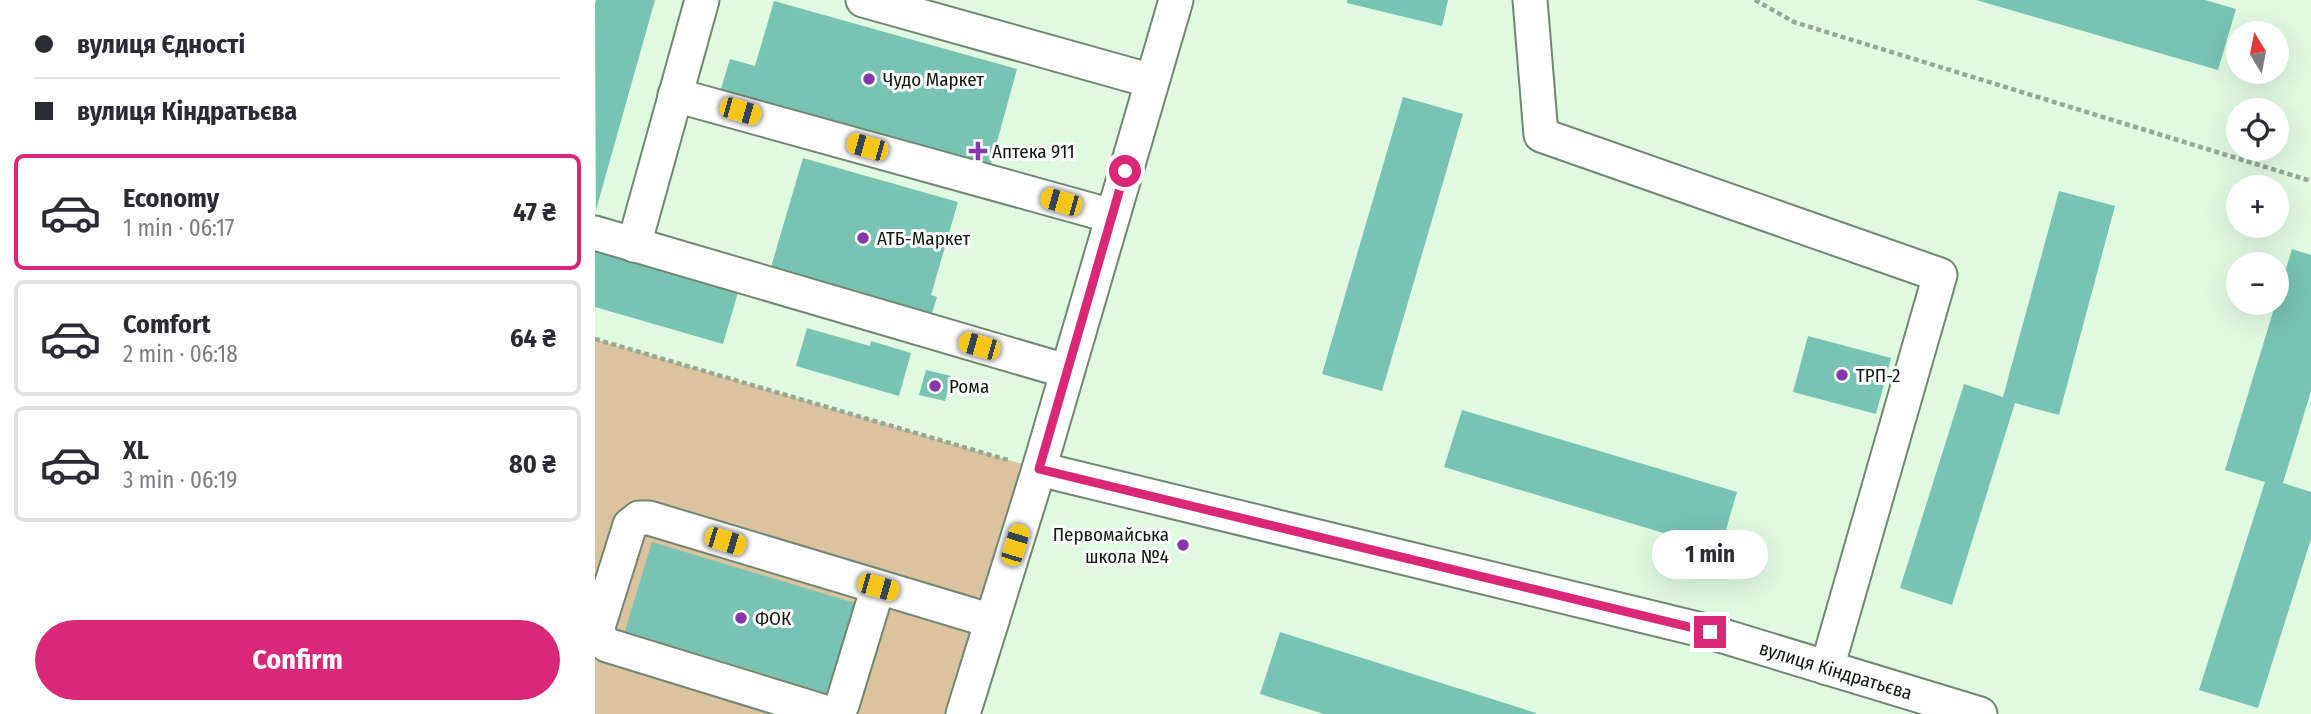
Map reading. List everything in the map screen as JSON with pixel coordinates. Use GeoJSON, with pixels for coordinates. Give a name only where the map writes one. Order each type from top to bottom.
{"type":"FeatureCollection","features":[{"type":"Feature","properties":{"kind":"street"},"geometry":{"type":"LineString","coordinates":[[634,245],[702,0]]}},
{"type":"Feature","properties":{"kind":"street"},"geometry":{"type":"LineString","coordinates":[[863,0],[1152,81]]}},
{"type":"Feature","properties":{"kind":"street"},"geometry":{"type":"LineString","coordinates":[[963,714],[1039,469],[1176,0]]}},
{"type":"Feature","properties":{"kind":"street"},"geometry":{"type":"LineString","coordinates":[[1530,0],[1541,135],[1940,275],[1827,667]]}},
{"type":"Feature","properties":{"kind":"street"},"geometry":{"type":"LineString","coordinates":[[675,95],[1112,216]]}},
{"type":"Feature","properties":{"kind":"street"},"geometry":{"type":"LineString","coordinates":[[595,233],[1066,372]]}},
{"type":"Feature","properties":{"kind":"street","name":"вулиця Кіндратьєва"},"geometry":{"type":"LineString","coordinates":[[1039,469],[1710,632],[1980,714]]}},
{"type":"Feature","properties":{"kind":"street"},"geometry":{"type":"LineString","coordinates":[[878,587],[842,705],[837,713],[828,713],[607,645],[600,638],[598,628],[630,525],[639,518],[649,518],[992,621]]}},
{"type":"Feature","properties":{"kind":"path"},"geometry":{"type":"LineString","coordinates":[[1755,0],[1794,22],[2311,181]]}},
{"type":"Feature","properties":{"kind":"path"},"geometry":{"type":"LineString","coordinates":[[595,339],[1039,469]]}},
{"type":"Feature","properties":{"kind":"shaded area"},"geometry":{"type":"Polygon","coordinates":[[[595,339],[1039,469],[964,714],[595,714],[595,339]]]}},
{"type":"Feature","properties":{"kind":"building"},"geometry":{"type":"Polygon","coordinates":[[[596,0],[655,0],[596,210],[595,4],[596,0]]]}},
{"type":"Feature","properties":{"kind":"building"},"geometry":{"type":"Polygon","coordinates":[[[1347,0],[1448,0],[1442,26],[1347,3],[1347,0]]]}},
{"type":"Feature","properties":{"kind":"building"},"geometry":{"type":"Polygon","coordinates":[[[1976,0],[2205,0],[2236,9],[2232,21],[2226,21],[2226,43],[2218,70],[1976,0]]]}},
{"type":"Feature","properties":{"kind":"building","name":"Чудо Маркет"},"geometry":{"type":"Polygon","coordinates":[[[774,1],[1017,69],[989,171],[719,95],[730,59],[755,66],[774,1]]]}},
{"type":"Feature","properties":{"kind":"building"},"geometry":{"type":"Polygon","coordinates":[[[1403,97],[1463,114],[1382,391],[1322,374],[1403,97]]]}},
{"type":"Feature","properties":{"kind":"building","name":"АТБ-Маркет"},"geometry":{"type":"Polygon","coordinates":[[[803,158],[958,202],[931,295],[937,297],[930,320],[769,274],[803,158]]]}},
{"type":"Feature","properties":{"kind":"building"},"geometry":{"type":"Polygon","coordinates":[[[2059,191],[2115,206],[2059,415],[2015,403],[1952,605],[1900,588],[1964,384],[2003,397],[2059,191]]]}},
{"type":"Feature","properties":{"kind":"building"},"geometry":{"type":"Polygon","coordinates":[[[595,247],[739,289],[723,344],[595,307],[595,247]]]}},
{"type":"Feature","properties":{"kind":"building"},"geometry":{"type":"Polygon","coordinates":[[[2292,249],[2311,255],[2311,391],[2283,483],[2311,492],[2311,539],[2258,708],[2199,690],[2265,482],[2225,470],[2272,315],[2289,315],[2289,259],[2292,249]]]}},
{"type":"Feature","properties":{"kind":"building"},"geometry":{"type":"Polygon","coordinates":[[[807,328],[870,346],[871,341],[911,353],[899,396],[796,366],[807,328]]]}},
{"type":"Feature","properties":{"kind":"building","name":"ТРП-2"},"geometry":{"type":"Polygon","coordinates":[[[1808,336],[1891,358],[1876,414],[1793,392],[1808,336]]]}},
{"type":"Feature","properties":{"kind":"building"},"geometry":{"type":"Polygon","coordinates":[[[926,370],[951,376],[945,401],[919,395],[926,370]]]}},
{"type":"Feature","properties":{"kind":"building"},"geometry":{"type":"Polygon","coordinates":[[[1462,410],[1737,492],[1720,550],[1444,467],[1462,410]]]}},
{"type":"Feature","properties":{"kind":"building","name":"ФОК"},"geometry":{"type":"Polygon","coordinates":[[[652,542],[858,604],[830,694],[625,631],[652,542]]]}},
{"type":"Feature","properties":{"kind":"building"},"geometry":{"type":"Polygon","coordinates":[[[1280,632],[1536,714],[1324,714],[1260,694],[1280,632]]]}},
{"type":"Feature","properties":{"kind":"place","name":"Чудо Маркет"},"geometry":{"type":"Point","coordinates":[869,79]}},
{"type":"Feature","properties":{"kind":"place","name":"Аптека 911"},"geometry":{"type":"Point","coordinates":[978,151]}},
{"type":"Feature","properties":{"kind":"place","name":"АТБ-Маркет"},"geometry":{"type":"Point","coordinates":[863,238]}},
{"type":"Feature","properties":{"kind":"place","name":"ТРП-2"},"geometry":{"type":"Point","coordinates":[1842,375]}},
{"type":"Feature","properties":{"kind":"place","name":"Рома"},"geometry":{"type":"Point","coordinates":[935,386]}},
{"type":"Feature","properties":{"kind":"place","name":"Первомайська школа №4"},"geometry":{"type":"Point","coordinates":[1183,545]}},
{"type":"Feature","properties":{"kind":"place","name":"ФОК"},"geometry":{"type":"Point","coordinates":[741,618]}},
{"type":"Feature","properties":{"kind":"route"},"geometry":{"type":"LineString","coordinates":[[1125,171],[1039,469],[1710,632]]}}]}
